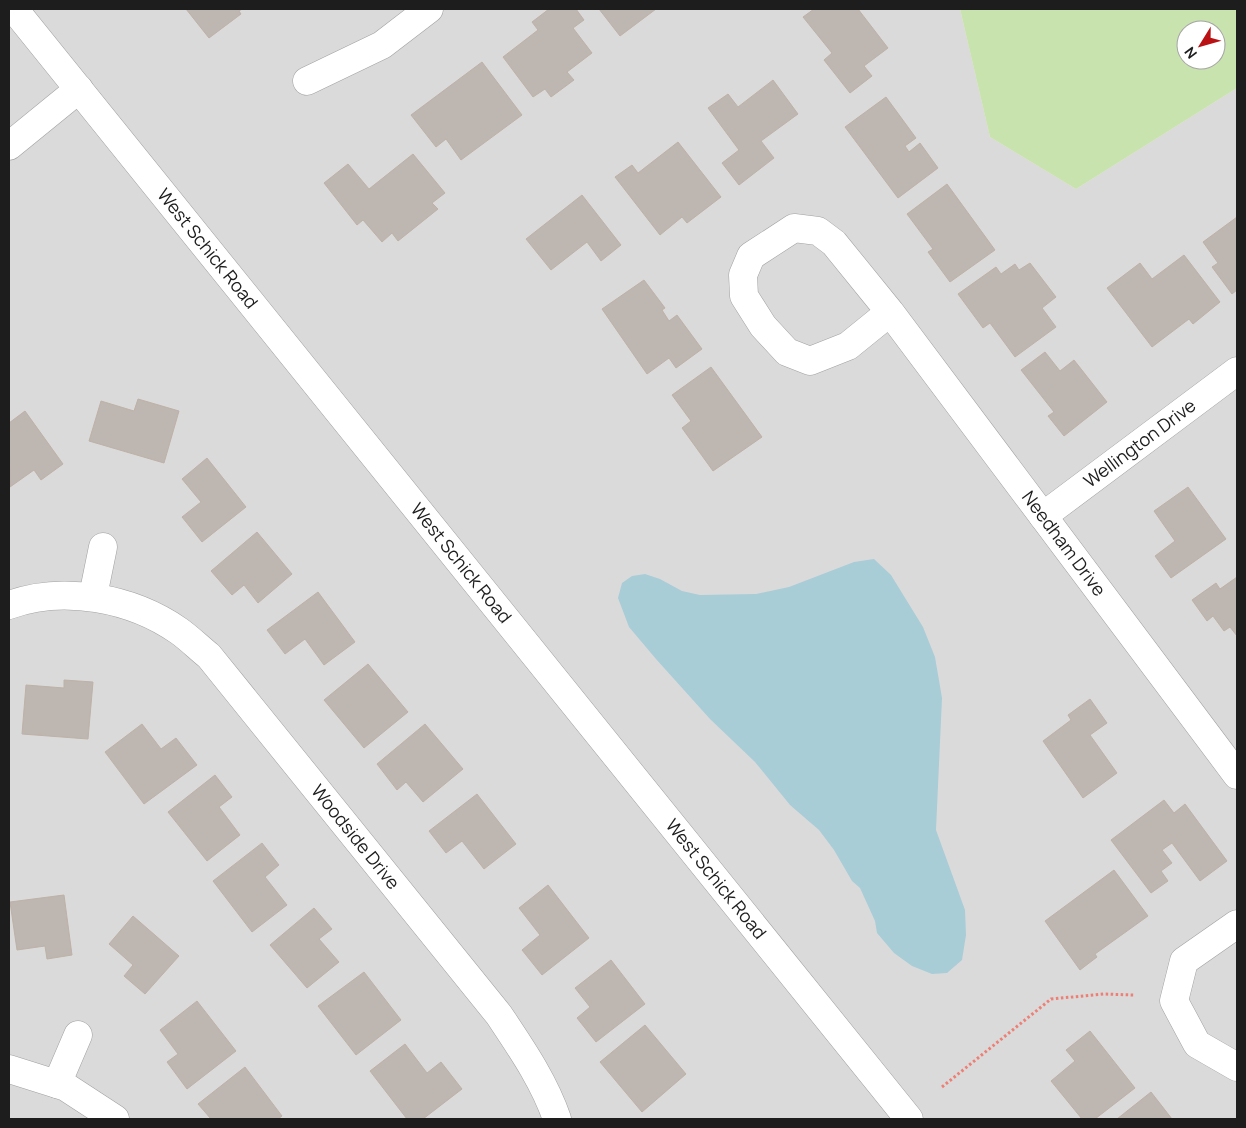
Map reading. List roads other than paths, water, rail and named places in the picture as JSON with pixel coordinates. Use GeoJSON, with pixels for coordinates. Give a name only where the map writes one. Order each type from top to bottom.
{"type":"FeatureCollection","features":[{"type":"Feature","properties":{"kind":"street","name":"West Schick Road"},"geometry":{"type":"LineString","coordinates":[[14,9],[909,1119]]}},
{"type":"Feature","properties":{"kind":"street"},"geometry":{"type":"LineString","coordinates":[[307,81],[382,45],[429,9]]}},
{"type":"Feature","properties":{"kind":"street"},"geometry":{"type":"LineString","coordinates":[[9,146],[79,89]]}},
{"type":"Feature","properties":{"kind":"street","name":"Needham Drive"},"geometry":{"type":"LineString","coordinates":[[890,312],[848,346],[810,361],[787,352],[763,326],[744,296],[743,275],[751,256],[794,228],[818,231],[834,243],[890,312],[1237,775]]}},
{"type":"Feature","properties":{"kind":"street","name":"Wellington Drive"},"geometry":{"type":"LineString","coordinates":[[1043,516],[1237,371]]}},
{"type":"Feature","properties":{"kind":"street"},"geometry":{"type":"LineString","coordinates":[[100,598],[103,547]]}},
{"type":"Feature","properties":{"kind":"street","name":"Woodside Drive"},"geometry":{"type":"LineString","coordinates":[[9,605],[51,597],[100,598],[134,608],[163,622],[179,631],[209,656],[499,1015],[532,1065],[552,1102],[558,1119]]}},
{"type":"Feature","properties":{"kind":"street"},"geometry":{"type":"LineString","coordinates":[[1237,924],[1184,961],[1174,1001],[1197,1044],[1237,1067]]}},
{"type":"Feature","properties":{"kind":"street"},"geometry":{"type":"LineString","coordinates":[[57,1084],[78,1036]]}},
{"type":"Feature","properties":{"kind":"street"},"geometry":{"type":"LineString","coordinates":[[9,1070],[66,1088],[115,1119]]}},
{"type":"Feature","properties":{"kind":"water"},"geometry":{"type":"Polygon","coordinates":[[[874,559],[891,575],[923,627],[935,657],[942,698],[936,830],[965,910],[966,935],[962,960],[947,973],[932,974],[912,966],[894,953],[877,933],[875,921],[860,888],[852,881],[834,850],[819,830],[790,805],[755,762],[710,719],[656,659],[629,627],[618,598],[622,583],[632,576],[645,574],[660,579],[682,591],[700,595],[756,594],[789,587],[854,562],[874,559]]]}}]}
